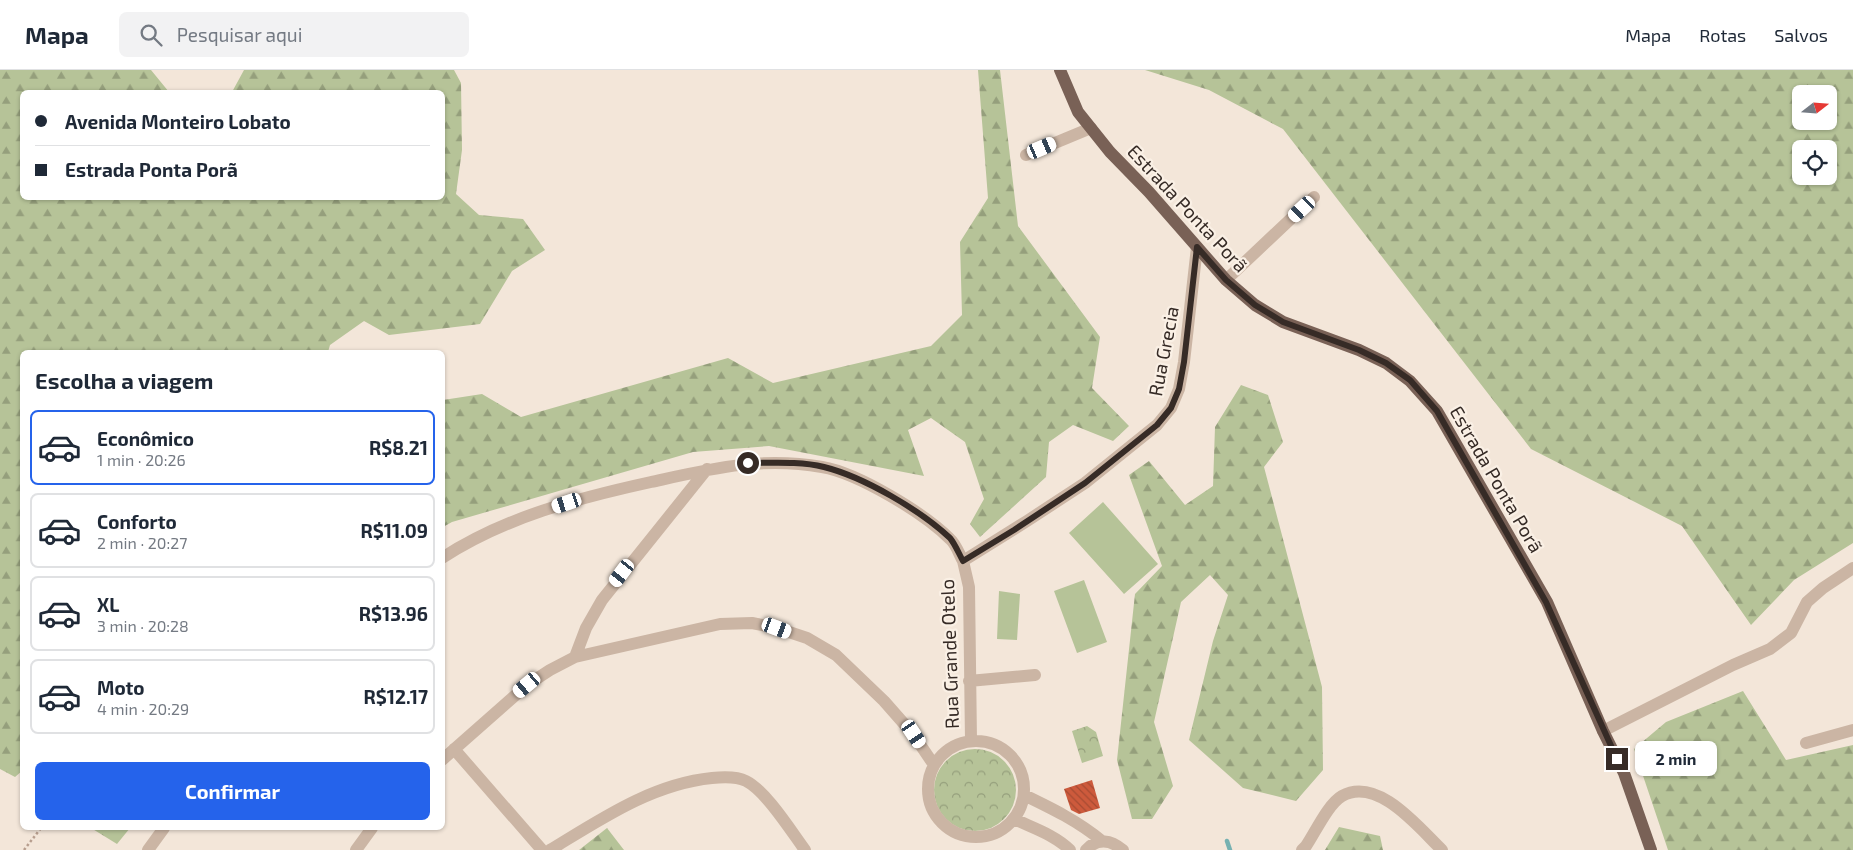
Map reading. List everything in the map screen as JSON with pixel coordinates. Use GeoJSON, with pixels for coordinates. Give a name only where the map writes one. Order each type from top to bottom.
{"type":"FeatureCollection","features":[{"type":"Feature","properties":{"kind":"main road","name":"Estrada Ponta Porã"},"geometry":{"type":"LineString","coordinates":[[1060,70],[1078,112],[1110,152],[1149,192],[1226,280],[1255,305],[1283,322],[1359,350],[1386,363],[1410,380],[1437,411],[1546,602],[1603,731],[1624,773],[1650,850]]}},
{"type":"Feature","properties":{"kind":"street"},"geometry":{"type":"LineString","coordinates":[[1026,155],[1091,128]]}},
{"type":"Feature","properties":{"kind":"street"},"geometry":{"type":"LineString","coordinates":[[1226,280],[1314,197]]}},
{"type":"Feature","properties":{"kind":"street","name":"Rua Grecia"},"geometry":{"type":"LineString","coordinates":[[1085,483],[1150,431],[1171,408],[1179,389],[1184,362],[1197,247]]}},
{"type":"Feature","properties":{"kind":"street"},"geometry":{"type":"LineString","coordinates":[[445,556],[465,543],[525,517],[613,490],[707,469],[748,463],[784,463],[824,467],[861,480],[924,518],[951,540],[963,561]]}},
{"type":"Feature","properties":{"kind":"street"},"geometry":{"type":"LineString","coordinates":[[575,657],[586,628],[602,600],[707,469]]}},
{"type":"Feature","properties":{"kind":"street","name":"Rua Grande Otelo"},"geometry":{"type":"LineString","coordinates":[[971,741],[969,587],[963,561],[1085,483]]}},
{"type":"Feature","properties":{"kind":"street"},"geometry":{"type":"LineString","coordinates":[[1603,731],[1733,665],[1770,649],[1791,633],[1807,602],[1823,588],[1853,568]]}},
{"type":"Feature","properties":{"kind":"street"},"geometry":{"type":"LineString","coordinates":[[445,757],[527,685],[575,657],[720,624],[752,623],[777,628],[806,638],[836,655],[884,701],[914,734],[934,764]]}},
{"type":"Feature","properties":{"kind":"street"},"geometry":{"type":"LineString","coordinates":[[969,681],[1035,675]]}},
{"type":"Feature","properties":{"kind":"street"},"geometry":{"type":"LineString","coordinates":[[1806,744],[1853,730]]}},
{"type":"Feature","properties":{"kind":"street"},"geometry":{"type":"LineString","coordinates":[[971,741],[995,745],[1008,753],[1017,765],[1023,779],[1024,795],[1014,819],[980,844],[951,831],[940,821],[932,808],[928,794],[928,778],[934,764],[942,754],[952,746],[971,741]]}},
{"type":"Feature","properties":{"kind":"street"},"geometry":{"type":"LineString","coordinates":[[454,749],[542,850]]}},
{"type":"Feature","properties":{"kind":"street"},"geometry":{"type":"LineString","coordinates":[[550,850],[627,804],[693,780],[724,777],[746,781],[764,796],[805,850]]}},
{"type":"Feature","properties":{"kind":"street"},"geometry":{"type":"LineString","coordinates":[[1302,850],[1330,808],[1341,797],[1354,792],[1368,792],[1386,799],[1442,850]]}},
{"type":"Feature","properties":{"kind":"street"},"geometry":{"type":"LineString","coordinates":[[1024,795],[1087,828],[1102,841]]}},
{"type":"Feature","properties":{"kind":"street"},"geometry":{"type":"LineString","coordinates":[[1014,819],[1042,832],[1070,850]]}},
{"type":"Feature","properties":{"kind":"street"},"geometry":{"type":"LineString","coordinates":[[148,850],[163,830]]}},
{"type":"Feature","properties":{"kind":"street"},"geometry":{"type":"LineString","coordinates":[[356,850],[371,830]]}},
{"type":"Feature","properties":{"kind":"street"},"geometry":{"type":"LineString","coordinates":[[1086,850],[1094,843],[1110,841],[1123,850]]}},
{"type":"Feature","properties":{"kind":"path"},"geometry":{"type":"LineString","coordinates":[[24,850],[39,830]]}},
{"type":"Feature","properties":{"kind":"green space"},"geometry":{"type":"Polygon","coordinates":[[[0,70],[151,70],[167,90],[20,90],[20,200],[445,200],[445,90],[233,90],[244,70],[454,70],[461,83],[462,150],[456,194],[479,215],[523,219],[545,250],[512,271],[480,324],[389,335],[364,321],[330,345],[329,350],[20,350],[20,773],[15,777],[0,769],[0,70]]]}},
{"type":"Feature","properties":{"kind":"green space"},"geometry":{"type":"Polygon","coordinates":[[[978,70],[1000,70],[1018,226],[1100,337],[1092,388],[1129,426],[1113,441],[1073,425],[1049,442],[1046,477],[980,537],[970,524],[984,499],[965,442],[931,418],[908,430],[924,476],[769,446],[693,452],[452,522],[445,526],[445,400],[482,394],[521,417],[728,358],[773,383],[931,346],[962,315],[960,242],[988,198],[978,70]]]}},
{"type":"Feature","properties":{"kind":"green space"},"geometry":{"type":"Polygon","coordinates":[[[1145,70],[1853,70],[1853,543],[1794,580],[1751,625],[1682,526],[1531,449],[1283,129],[1209,90],[1145,70]]]}},
{"type":"Feature","properties":{"kind":"green space"},"geometry":{"type":"Polygon","coordinates":[[[1241,385],[1268,395],[1283,442],[1264,467],[1322,687],[1323,770],[1296,801],[1243,788],[1189,740],[1213,641],[1228,595],[1210,575],[1181,602],[1154,722],[1173,786],[1152,819],[1132,819],[1117,760],[1135,594],[1162,566],[1129,475],[1149,461],[1185,505],[1213,486],[1215,427],[1241,385]]]}},
{"type":"Feature","properties":{"kind":"green space"},"geometry":{"type":"Polygon","coordinates":[[[1103,502],[1158,564],[1124,594],[1069,533],[1103,502]]]}},
{"type":"Feature","properties":{"kind":"green space"},"geometry":{"type":"Polygon","coordinates":[[[1084,580],[1107,642],[1077,653],[1054,591],[1084,580]]]}},
{"type":"Feature","properties":{"kind":"green space"},"geometry":{"type":"Polygon","coordinates":[[[999,591],[1020,594],[1017,640],[997,639],[999,591]]]}},
{"type":"Feature","properties":{"kind":"green space"},"geometry":{"type":"Polygon","coordinates":[[[1743,691],[1786,760],[1853,745],[1853,850],[1668,850],[1634,749],[1666,722],[1743,691]]]}},
{"type":"Feature","properties":{"kind":"green space"},"geometry":{"type":"Polygon","coordinates":[[[1087,726],[1096,732],[1103,756],[1082,763],[1072,731],[1087,726]]]}},
{"type":"Feature","properties":{"kind":"green space"},"geometry":{"type":"Polygon","coordinates":[[[975,749],[991,752],[1004,761],[1013,774],[1016,790],[1013,806],[1004,819],[991,828],[975,831],[959,828],[946,819],[937,806],[934,790],[937,774],[946,761],[959,752],[975,749]]]}},
{"type":"Feature","properties":{"kind":"green space"},"geometry":{"type":"Polygon","coordinates":[[[1339,827],[1380,836],[1383,850],[1325,850],[1339,827]]]}},
{"type":"Feature","properties":{"kind":"green space"},"geometry":{"type":"Polygon","coordinates":[[[607,828],[624,850],[579,850],[607,828]]]}},
{"type":"Feature","properties":{"kind":"green space"},"geometry":{"type":"Polygon","coordinates":[[[94,830],[128,830],[117,844],[94,830]]]}},
{"type":"Feature","properties":{"kind":"building"},"geometry":{"type":"Polygon","coordinates":[[[1092,780],[1100,808],[1079,814],[1071,810],[1064,789],[1092,780]]]}},
{"type":"Feature","properties":{"kind":"waterway"},"geometry":{"type":"LineString","coordinates":[[1227,841],[1230,850]]}},
{"type":"Feature","properties":{"kind":"route"},"geometry":{"type":"LineString","coordinates":[[748,463],[784,463],[824,467],[861,480],[924,518],[951,540],[963,561],[1085,483],[1157,425],[1171,408],[1179,389],[1184,362],[1197,247],[1226,280],[1255,305],[1283,322],[1359,350],[1386,363],[1410,380],[1437,411],[1546,602],[1617,759]]}}]}
